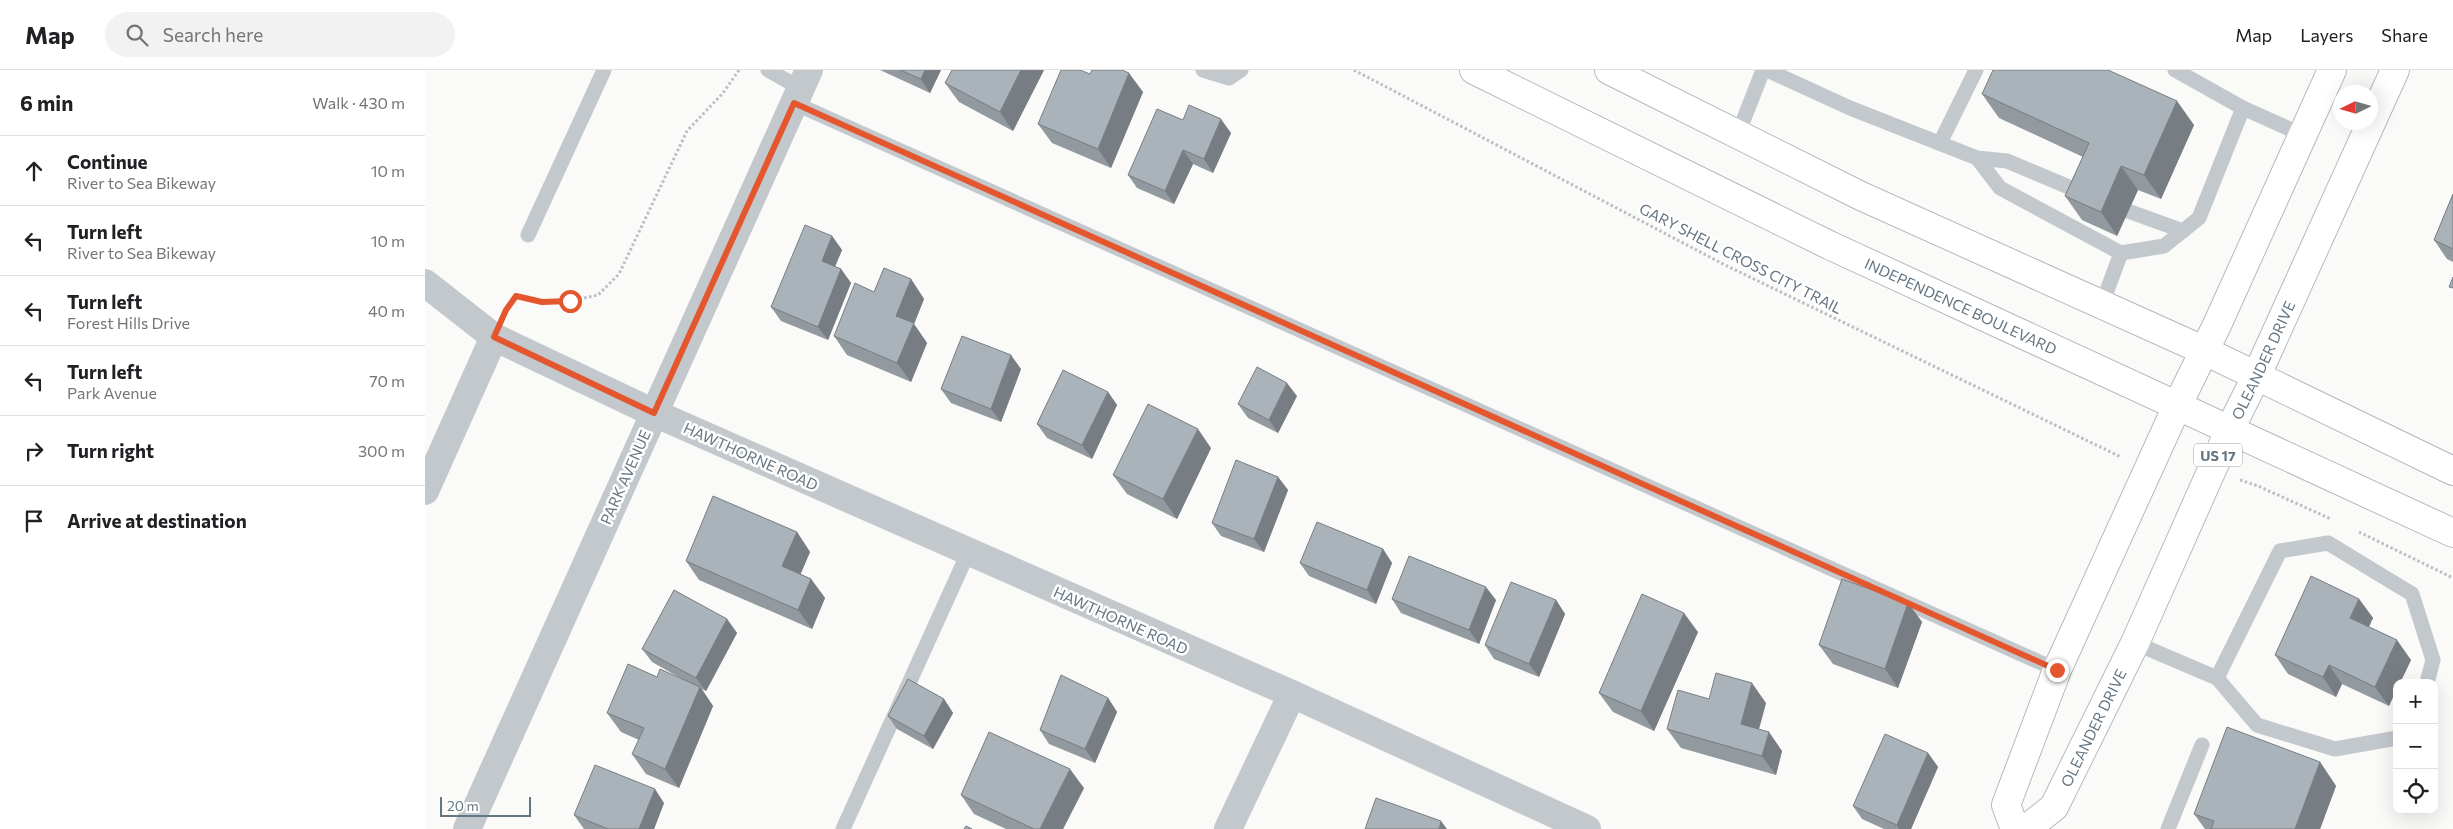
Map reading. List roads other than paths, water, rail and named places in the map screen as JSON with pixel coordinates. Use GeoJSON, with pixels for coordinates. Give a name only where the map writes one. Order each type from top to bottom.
{"type":"FeatureCollection","features":[{"type":"Feature","properties":{"kind":"main road","name":"INDEPENDENCE BOULEVARD"},"geometry":{"type":"LineString","coordinates":[[1473,70],[1829,245],[2178,404],[2453,533]]}},
{"type":"Feature","properties":{"kind":"main road"},"geometry":{"type":"LineString","coordinates":[[1609,70],[1861,196],[2205,351],[2453,471]]}},
{"type":"Feature","properties":{"kind":"main road"},"geometry":{"type":"LineString","coordinates":[[2015,829],[2006,805],[2057,670],[2178,404],[2205,351],[2332,70]]}},
{"type":"Feature","properties":{"kind":"main road","name":"OLEANDER DRIVE"},"geometry":{"type":"LineString","coordinates":[[2026,829],[2054,807],[2135,643],[2230,428],[2257,376],[2395,70]]}},
{"type":"Feature","properties":{"kind":"street","name":"PARK AVENUE"},"geometry":{"type":"LineString","coordinates":[[467,829],[801,87]]}},
{"type":"Feature","properties":{"kind":"street","name":"HAWTHORNE ROAD"},"geometry":{"type":"LineString","coordinates":[[425,283],[494,337],[654,413],[968,553],[1292,694],[1587,829]]}},
{"type":"Feature","properties":{"kind":"street"},"geometry":{"type":"LineString","coordinates":[[425,491],[494,337]]}},
{"type":"Feature","properties":{"kind":"street"},"geometry":{"type":"LineString","coordinates":[[1228,829],[1292,694]]}},
{"type":"Feature","properties":{"kind":"lane"},"geometry":{"type":"LineString","coordinates":[[528,235],[604,70]]}},
{"type":"Feature","properties":{"kind":"lane"},"geometry":{"type":"LineString","coordinates":[[768,70],[2057,670]]}},
{"type":"Feature","properties":{"kind":"lane"},"geometry":{"type":"LineString","coordinates":[[1203,70],[1229,78],[1241,70]]}},
{"type":"Feature","properties":{"kind":"lane"},"geometry":{"type":"LineString","coordinates":[[1737,134],[1763,70]]}},
{"type":"Feature","properties":{"kind":"lane"},"geometry":{"type":"LineString","coordinates":[[1767,70],[1850,108],[1977,158],[2007,161],[2093,196]]}},
{"type":"Feature","properties":{"kind":"lane"},"geometry":{"type":"LineString","coordinates":[[1940,143],[1976,70]]}},
{"type":"Feature","properties":{"kind":"lane"},"geometry":{"type":"LineString","coordinates":[[2175,70],[2243,108],[2303,135]]}},
{"type":"Feature","properties":{"kind":"lane"},"geometry":{"type":"LineString","coordinates":[[1977,158],[2000,188],[2121,253],[2164,246],[2199,218],[2243,108]]}},
{"type":"Feature","properties":{"kind":"lane"},"geometry":{"type":"LineString","coordinates":[[2128,211],[2183,231]]}},
{"type":"Feature","properties":{"kind":"lane"},"geometry":{"type":"LineString","coordinates":[[2102,304],[2121,253]]}},
{"type":"Feature","properties":{"kind":"lane"},"geometry":{"type":"LineString","coordinates":[[2217,678],[2280,551],[2328,543],[2413,594],[2433,660],[2428,679]]}},
{"type":"Feature","properties":{"kind":"lane"},"geometry":{"type":"LineString","coordinates":[[843,829],[968,553]]}},
{"type":"Feature","properties":{"kind":"lane"},"geometry":{"type":"LineString","coordinates":[[2135,643],[2217,678],[2257,725],[2335,749],[2393,739]]}},
{"type":"Feature","properties":{"kind":"lane"},"geometry":{"type":"LineString","coordinates":[[2168,829],[2202,746]]}}]}
